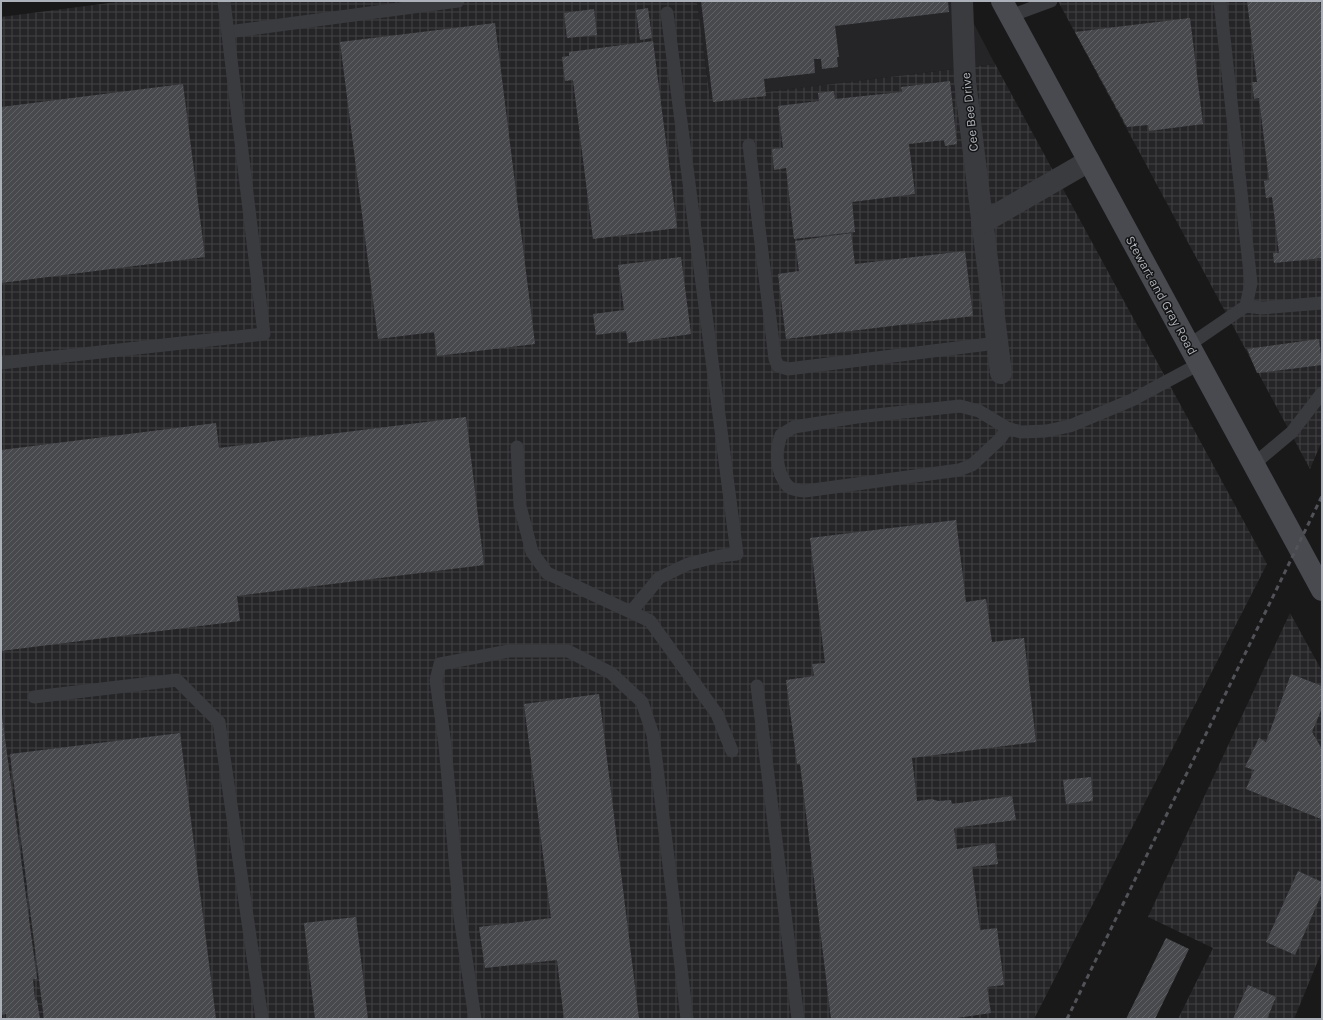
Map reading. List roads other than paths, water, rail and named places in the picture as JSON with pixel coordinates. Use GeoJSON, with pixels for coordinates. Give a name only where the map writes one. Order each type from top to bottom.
{"type":"FeatureCollection","features":[{"type":"Feature","properties":{"kind":"main road","name":"Stewart and Gray Road"},"geometry":{"type":"LineString","coordinates":[[1006,9],[1322,590]]}},
{"type":"Feature","properties":{"kind":"street","name":"Cee Bee Drive"},"geometry":{"type":"LineString","coordinates":[[962,1],[965,81],[1000,373]]}},
{"type":"Feature","properties":{"kind":"street"},"geometry":{"type":"LineString","coordinates":[[982,223],[1089,161]]}},
{"type":"Feature","properties":{"kind":"lane"},"geometry":{"type":"LineString","coordinates":[[1,363],[264,334],[224,1]]}},
{"type":"Feature","properties":{"kind":"lane"},"geometry":{"type":"LineString","coordinates":[[228,32],[458,1]]}},
{"type":"Feature","properties":{"kind":"lane"},"geometry":{"type":"LineString","coordinates":[[1006,9],[1052,1]]}},
{"type":"Feature","properties":{"kind":"lane"},"geometry":{"type":"LineString","coordinates":[[1007,428],[1000,439],[972,465],[959,470],[805,491],[792,489],[784,482],[777,463],[777,449],[781,435],[784,432],[794,427],[857,417],[960,406],[978,411],[1007,428],[1022,432],[1046,431],[1070,426],[1132,400],[1194,355],[1246,306],[1251,284],[1220,1]]}},
{"type":"Feature","properties":{"kind":"lane"},"geometry":{"type":"LineString","coordinates":[[631,612],[659,578],[688,564],[720,556],[737,554],[667,13]]}},
{"type":"Feature","properties":{"kind":"lane"},"geometry":{"type":"LineString","coordinates":[[749,145],[775,359],[778,366],[788,369],[997,343]]}},
{"type":"Feature","properties":{"kind":"lane"},"geometry":{"type":"LineString","coordinates":[[1246,306],[1262,308],[1322,303]]}},
{"type":"Feature","properties":{"kind":"lane"},"geometry":{"type":"LineString","coordinates":[[1254,464],[1292,432],[1322,393]]}},
{"type":"Feature","properties":{"kind":"lane"},"geometry":{"type":"LineString","coordinates":[[517,447],[520,506],[532,552],[547,573],[650,621],[717,714],[732,751]]}},
{"type":"Feature","properties":{"kind":"lane"},"geometry":{"type":"LineString","coordinates":[[475,1019],[460,917],[445,745],[436,680],[440,664],[509,651],[568,651],[611,673],[642,702],[653,735],[687,1019]]}},
{"type":"Feature","properties":{"kind":"lane"},"geometry":{"type":"LineString","coordinates":[[34,697],[177,680],[219,722],[262,1019]]}},
{"type":"Feature","properties":{"kind":"lane"},"geometry":{"type":"LineString","coordinates":[[757,686],[798,1019]]}},
{"type":"Feature","properties":{"kind":"railway"},"geometry":{"type":"LineString","coordinates":[[1067,1019],[1322,496]]}}]}
